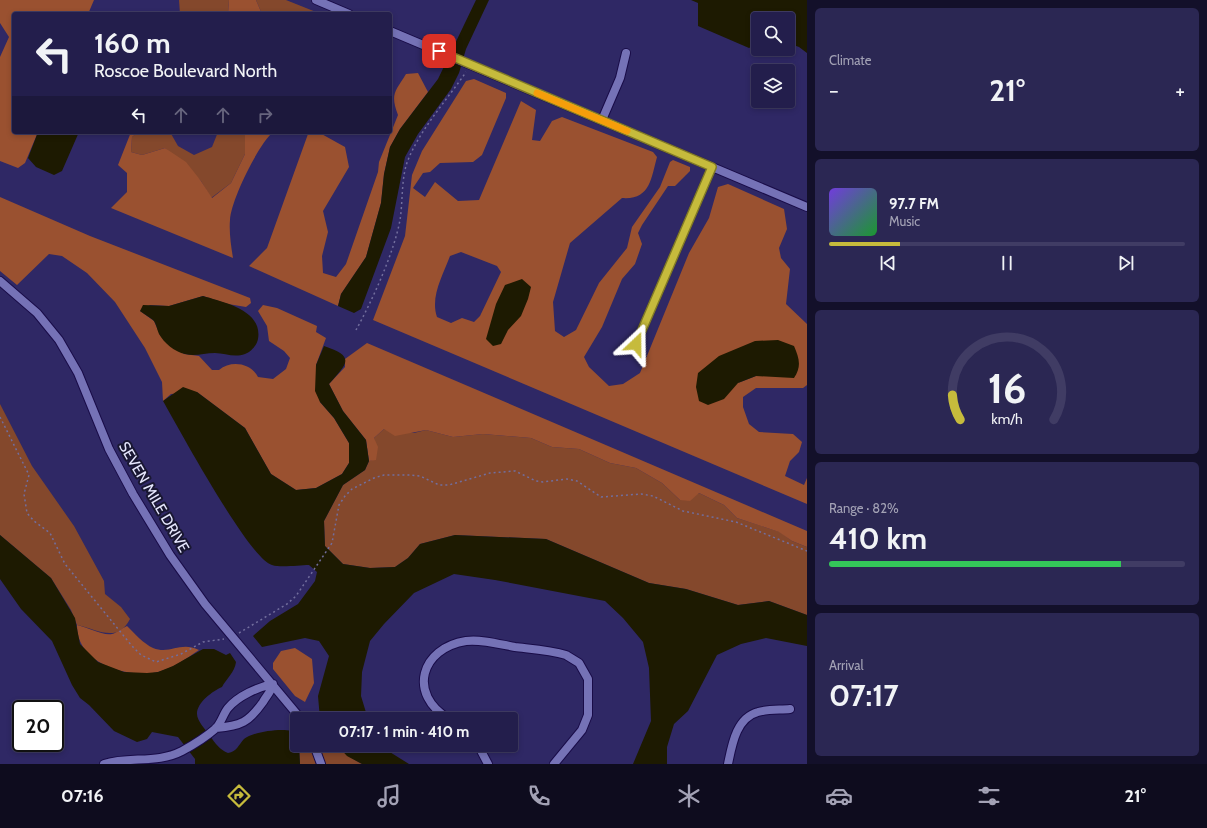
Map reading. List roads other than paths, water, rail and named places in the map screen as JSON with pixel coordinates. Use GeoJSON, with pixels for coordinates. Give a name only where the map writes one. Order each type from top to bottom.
{"type":"FeatureCollection","features":[{"type":"Feature","properties":{"kind":"street"},"geometry":{"type":"LineString","coordinates":[[316,0],[344,12]]}},
{"type":"Feature","properties":{"kind":"street"},"geometry":{"type":"LineString","coordinates":[[392,32],[807,207]]}},
{"type":"Feature","properties":{"kind":"street"},"geometry":{"type":"LineString","coordinates":[[602,120],[620,78],[626,53]]}},
{"type":"Feature","properties":{"kind":"street"},"geometry":{"type":"LineString","coordinates":[[636,344],[712,167]]}},
{"type":"Feature","properties":{"kind":"street","name":"SEVEN MILE DRIVE"},"geometry":{"type":"LineString","coordinates":[[0,281],[37,313],[59,340],[78,373],[109,450],[133,494],[170,555],[205,604],[295,712]]}},
{"type":"Feature","properties":{"kind":"street"},"geometry":{"type":"LineString","coordinates":[[439,712],[435,709],[424,693],[423,681],[424,674],[433,660],[448,647],[457,643],[476,641],[566,655],[579,663],[588,679],[588,715],[582,730],[554,764]]}},
{"type":"Feature","properties":{"kind":"street"},"geometry":{"type":"LineString","coordinates":[[104,764],[120,761],[160,759],[184,750],[216,728],[228,708],[238,699],[261,686],[273,684],[271,693],[249,720],[228,727],[216,728]]}},
{"type":"Feature","properties":{"kind":"street"},"geometry":{"type":"LineString","coordinates":[[728,764],[732,744],[737,732],[749,717],[760,712],[790,709]]}},
{"type":"Feature","properties":{"kind":"street"},"geometry":{"type":"LineString","coordinates":[[317,752],[321,764]]}},
{"type":"Feature","properties":{"kind":"street"},"geometry":{"type":"LineString","coordinates":[[482,752],[488,764]]}}]}
